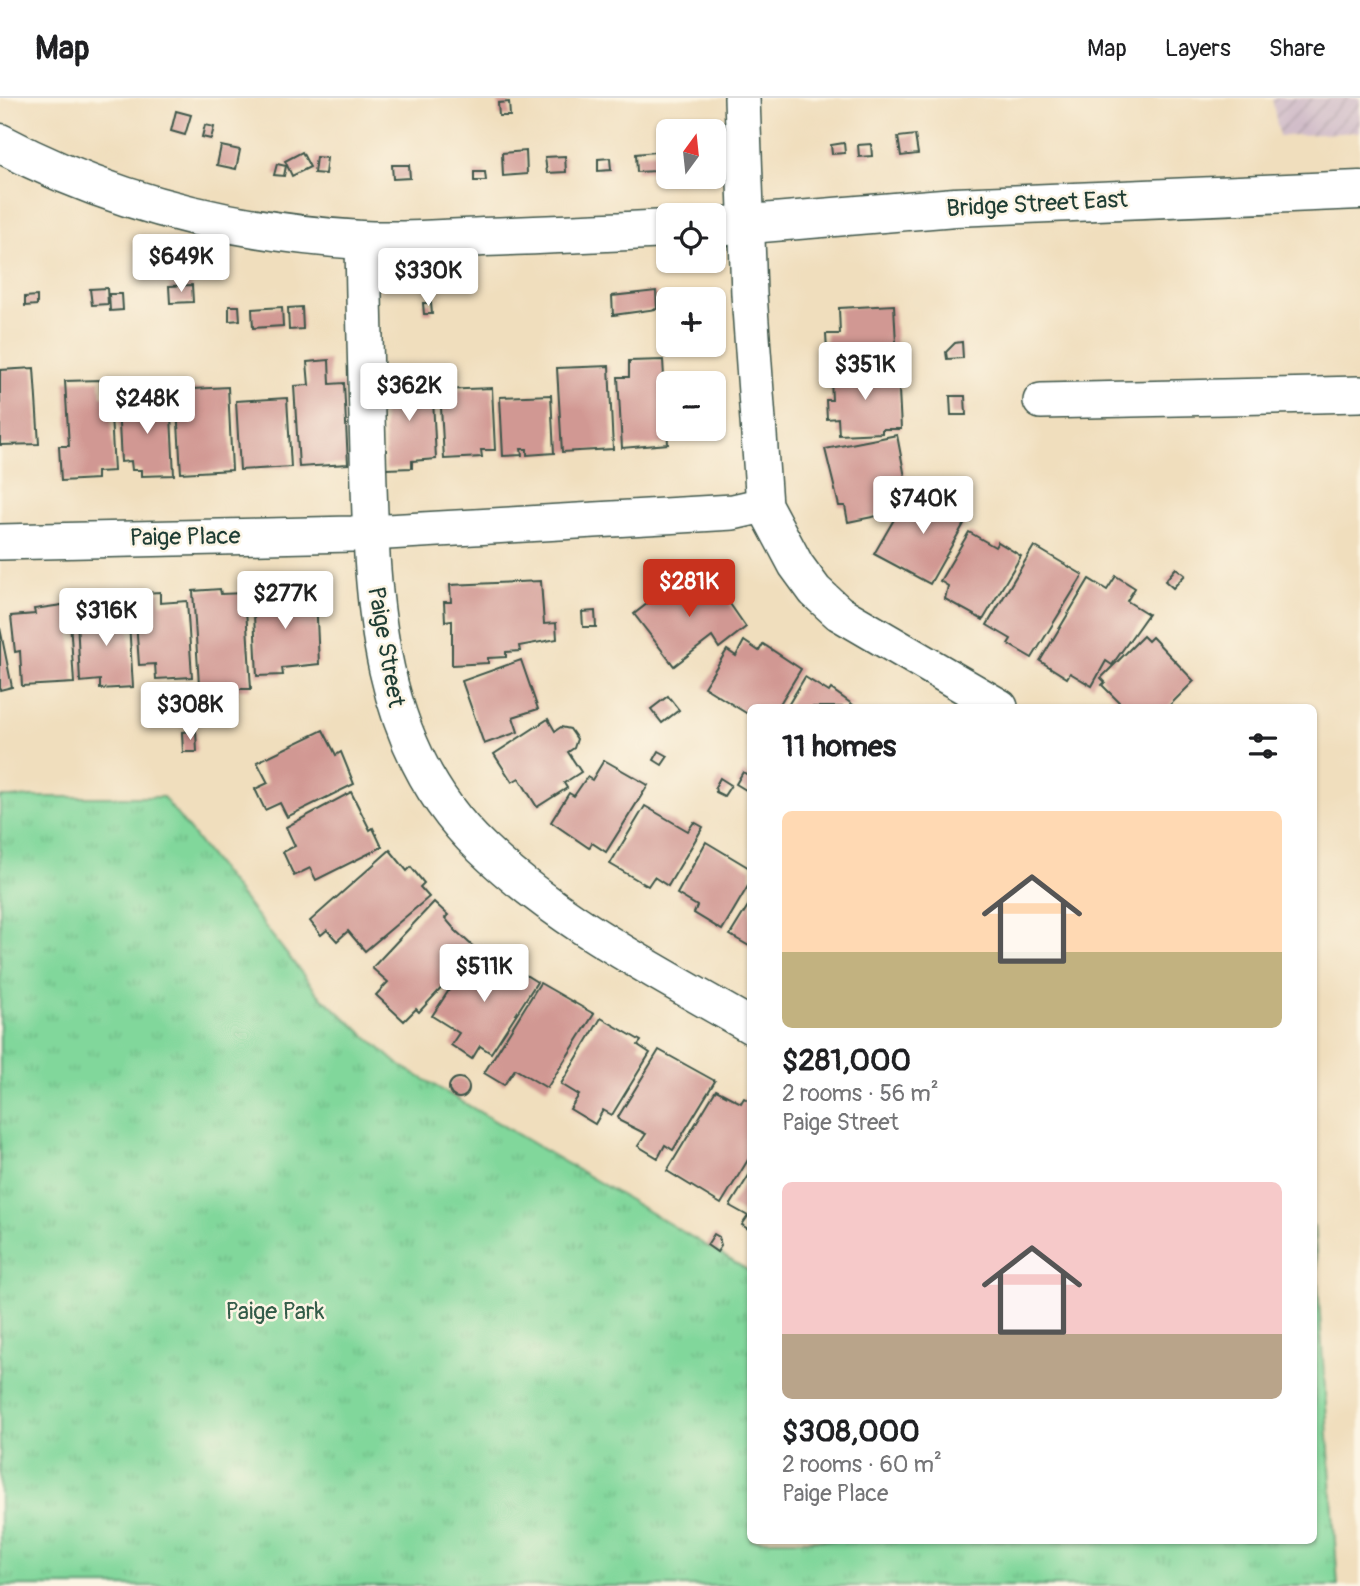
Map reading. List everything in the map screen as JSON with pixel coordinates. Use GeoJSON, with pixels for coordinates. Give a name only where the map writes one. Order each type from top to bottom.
{"type":"FeatureCollection","features":[{"type":"Feature","properties":{"kind":"main road"},"geometry":{"type":"LineString","coordinates":[[0,143],[46,168],[93,186],[211,222],[363,240],[656,229]]}},
{"type":"Feature","properties":{"kind":"main road","name":"Bridge Street East"},"geometry":{"type":"LineString","coordinates":[[731,225],[955,207],[1360,190]]}},
{"type":"Feature","properties":{"kind":"street"},"geometry":{"type":"LineString","coordinates":[[742,98],[731,225],[749,294],[764,505],[796,565],[815,591],[839,613],[995,704]]}},
{"type":"Feature","properties":{"kind":"street","name":"Paige Street"},"geometry":{"type":"LineString","coordinates":[[363,240],[370,533],[381,644],[396,710],[424,774],[479,846],[524,886],[572,921],[747,1024]]}},
{"type":"Feature","properties":{"kind":"street"},"geometry":{"type":"LineString","coordinates":[[1041,401],[1360,394]]}},
{"type":"Feature","properties":{"kind":"street"},"geometry":{"type":"LineString","coordinates":[[370,533],[733,512],[764,505]]}},
{"type":"Feature","properties":{"kind":"street","name":"Paige Place"},"geometry":{"type":"LineString","coordinates":[[0,542],[370,533]]}},
{"type":"Feature","properties":{"kind":"shaded area"},"geometry":{"type":"Polygon","coordinates":[[[1272,98],[1360,98],[1360,132],[1279,136],[1272,98]]]}},
{"type":"Feature","properties":{"kind":"green space","name":"Paige Park"},"geometry":{"type":"Polygon","coordinates":[[[0,797],[163,797],[319,995],[398,1064],[747,1270],[747,1544],[1317,1544],[1317,1271],[1338,1586],[0,1586],[0,797]]]}},
{"type":"Feature","properties":{"kind":"building"},"geometry":{"type":"Polygon","coordinates":[[[509,102],[510,116],[499,116],[498,103],[509,102]]]}},
{"type":"Feature","properties":{"kind":"building"},"geometry":{"type":"Polygon","coordinates":[[[176,111],[191,115],[185,135],[171,131],[176,111]]]}},
{"type":"Feature","properties":{"kind":"building"},"geometry":{"type":"Polygon","coordinates":[[[205,125],[214,127],[211,139],[202,137],[205,125]]]}},
{"type":"Feature","properties":{"kind":"building"},"geometry":{"type":"Polygon","coordinates":[[[915,135],[918,154],[901,156],[898,137],[915,135]]]}},
{"type":"Feature","properties":{"kind":"building"},"geometry":{"type":"Polygon","coordinates":[[[844,143],[845,153],[832,154],[831,145],[844,143]]]}},
{"type":"Feature","properties":{"kind":"building"},"geometry":{"type":"Polygon","coordinates":[[[871,144],[872,156],[859,157],[858,145],[871,144]]]}},
{"type":"Feature","properties":{"kind":"building"},"geometry":{"type":"Polygon","coordinates":[[[221,146],[240,150],[236,169],[217,165],[221,146]]]}},
{"type":"Feature","properties":{"kind":"building"},"geometry":{"type":"Polygon","coordinates":[[[526,151],[527,174],[503,176],[502,153],[526,151]]]}},
{"type":"Feature","properties":{"kind":"building"},"geometry":{"type":"Polygon","coordinates":[[[302,152],[310,167],[292,176],[285,161],[302,152]]]}},
{"type":"Feature","properties":{"kind":"building"},"geometry":{"type":"Polygon","coordinates":[[[655,152],[656,171],[637,172],[636,154],[655,152]]]}},
{"type":"Feature","properties":{"kind":"building"},"geometry":{"type":"Polygon","coordinates":[[[565,156],[566,172],[547,173],[545,157],[565,156]]]}},
{"type":"Feature","properties":{"kind":"building"},"geometry":{"type":"Polygon","coordinates":[[[316,157],[327,158],[325,174],[314,173],[316,157]]]}},
{"type":"Feature","properties":{"kind":"building"},"geometry":{"type":"Polygon","coordinates":[[[610,158],[611,170],[598,171],[598,159],[610,158]]]}},
{"type":"Feature","properties":{"kind":"building"},"geometry":{"type":"Polygon","coordinates":[[[277,164],[286,166],[284,176],[274,175],[277,164]]]}},
{"type":"Feature","properties":{"kind":"building"},"geometry":{"type":"Polygon","coordinates":[[[392,165],[409,165],[410,178],[393,179],[392,165]]]}},
{"type":"Feature","properties":{"kind":"building"},"geometry":{"type":"Polygon","coordinates":[[[474,172],[485,172],[486,181],[474,181],[474,172]]]}},
{"type":"Feature","properties":{"kind":"building"},"geometry":{"type":"Polygon","coordinates":[[[192,285],[193,302],[170,303],[169,286],[192,285]]]}},
{"type":"Feature","properties":{"kind":"building"},"geometry":{"type":"Polygon","coordinates":[[[107,288],[108,304],[92,305],[90,289],[107,288]]]}},
{"type":"Feature","properties":{"kind":"building"},"geometry":{"type":"Polygon","coordinates":[[[656,291],[656,309],[613,315],[612,296],[656,291]]]}},
{"type":"Feature","properties":{"kind":"building"},"geometry":{"type":"Polygon","coordinates":[[[109,294],[122,294],[123,310],[110,311],[109,294]]]}},
{"type":"Feature","properties":{"kind":"building"},"geometry":{"type":"Polygon","coordinates":[[[37,296],[37,305],[25,306],[25,297],[37,296]]]}},
{"type":"Feature","properties":{"kind":"building"},"geometry":{"type":"Polygon","coordinates":[[[423,303],[431,303],[432,314],[424,314],[423,303]]]}},
{"type":"Feature","properties":{"kind":"building"},"geometry":{"type":"Polygon","coordinates":[[[894,305],[897,364],[828,367],[826,334],[840,334],[839,308],[894,305]]]}},
{"type":"Feature","properties":{"kind":"building"},"geometry":{"type":"Polygon","coordinates":[[[229,306],[239,306],[240,320],[229,321],[229,306]]]}},
{"type":"Feature","properties":{"kind":"building"},"geometry":{"type":"Polygon","coordinates":[[[282,307],[283,326],[253,328],[252,309],[282,307]]]}},
{"type":"Feature","properties":{"kind":"building"},"geometry":{"type":"Polygon","coordinates":[[[302,307],[303,329],[289,330],[288,308],[302,307]]]}},
{"type":"Feature","properties":{"kind":"building"},"geometry":{"type":"Polygon","coordinates":[[[962,342],[963,358],[947,359],[946,352],[955,343],[962,342]]]}},
{"type":"Feature","properties":{"kind":"building"},"geometry":{"type":"Polygon","coordinates":[[[329,360],[330,384],[344,383],[348,464],[299,467],[294,386],[309,385],[307,362],[329,360]]]}},
{"type":"Feature","properties":{"kind":"building"},"geometry":{"type":"Polygon","coordinates":[[[663,360],[664,371],[656,371],[656,441],[668,441],[668,444],[622,448],[618,377],[629,377],[629,361],[663,360]]]}},
{"type":"Feature","properties":{"kind":"building"},"geometry":{"type":"Polygon","coordinates":[[[609,366],[613,449],[562,452],[557,368],[609,366]]]}},
{"type":"Feature","properties":{"kind":"building"},"geometry":{"type":"Polygon","coordinates":[[[34,368],[39,444],[0,445],[0,370],[34,368]]]}},
{"type":"Feature","properties":{"kind":"building"},"geometry":{"type":"Polygon","coordinates":[[[898,371],[901,429],[882,429],[882,433],[839,435],[838,418],[827,419],[826,400],[832,400],[831,379],[836,379],[836,373],[898,371]]]}},
{"type":"Feature","properties":{"kind":"building"},"geometry":{"type":"Polygon","coordinates":[[[100,380],[101,396],[110,396],[114,471],[97,472],[97,479],[61,481],[59,446],[69,446],[65,381],[100,380]]]}},
{"type":"Feature","properties":{"kind":"building"},"geometry":{"type":"Polygon","coordinates":[[[432,380],[436,459],[412,461],[412,468],[386,469],[382,386],[395,385],[394,382],[432,380]]]}},
{"type":"Feature","properties":{"kind":"building"},"geometry":{"type":"Polygon","coordinates":[[[228,387],[232,470],[181,473],[176,390],[228,387]]]}},
{"type":"Feature","properties":{"kind":"building"},"geometry":{"type":"Polygon","coordinates":[[[492,388],[495,450],[481,450],[482,457],[444,459],[440,390],[492,388]]]}},
{"type":"Feature","properties":{"kind":"building"},"geometry":{"type":"Polygon","coordinates":[[[551,395],[554,453],[527,455],[527,449],[521,449],[522,455],[503,456],[500,397],[551,395]]]}},
{"type":"Feature","properties":{"kind":"building"},"geometry":{"type":"Polygon","coordinates":[[[950,396],[965,396],[966,415],[951,415],[950,396]]]}},
{"type":"Feature","properties":{"kind":"building"},"geometry":{"type":"Polygon","coordinates":[[[170,397],[174,475],[141,476],[141,470],[132,470],[131,461],[121,462],[118,405],[137,404],[137,399],[170,397]]]}},
{"type":"Feature","properties":{"kind":"building"},"geometry":{"type":"Polygon","coordinates":[[[287,398],[291,467],[240,470],[236,401],[287,398]]]}},
{"type":"Feature","properties":{"kind":"building"},"geometry":{"type":"Polygon","coordinates":[[[897,435],[908,493],[895,496],[896,503],[881,506],[882,515],[848,522],[845,506],[839,506],[825,449],[897,435]]]}},
{"type":"Feature","properties":{"kind":"building"},"geometry":{"type":"Polygon","coordinates":[[[930,490],[970,513],[930,584],[874,554],[903,504],[909,508],[916,496],[924,501],[930,490]]]}},
{"type":"Feature","properties":{"kind":"building"},"geometry":{"type":"Polygon","coordinates":[[[969,532],[995,547],[998,542],[1021,556],[983,620],[945,599],[948,586],[940,581],[969,532]]]}},
{"type":"Feature","properties":{"kind":"building"},"geometry":{"type":"Polygon","coordinates":[[[1034,546],[1083,575],[1032,658],[1008,644],[1011,639],[987,625],[1034,546]]]}},
{"type":"Feature","properties":{"kind":"building"},"geometry":{"type":"Polygon","coordinates":[[[1176,568],[1185,575],[1173,588],[1165,581],[1176,568]]]}},
{"type":"Feature","properties":{"kind":"building"},"geometry":{"type":"Polygon","coordinates":[[[688,572],[708,597],[719,588],[746,627],[719,648],[712,637],[674,666],[634,614],[688,572]]]}},
{"type":"Feature","properties":{"kind":"building"},"geometry":{"type":"Polygon","coordinates":[[[1116,576],[1135,588],[1127,601],[1148,614],[1112,665],[1106,661],[1092,686],[1070,673],[1067,678],[1040,661],[1089,579],[1107,590],[1116,576]]]}},
{"type":"Feature","properties":{"kind":"building"},"geometry":{"type":"Polygon","coordinates":[[[541,581],[544,624],[556,623],[557,639],[519,646],[520,651],[506,652],[506,657],[488,658],[488,663],[452,665],[452,620],[445,621],[444,602],[451,602],[450,585],[541,581]]]}},
{"type":"Feature","properties":{"kind":"building"},"geometry":{"type":"Polygon","coordinates":[[[220,589],[221,594],[245,593],[251,689],[237,689],[238,698],[200,700],[193,591],[220,589]]]}},
{"type":"Feature","properties":{"kind":"building"},"geometry":{"type":"Polygon","coordinates":[[[310,591],[316,597],[319,664],[282,668],[283,675],[257,676],[253,594],[310,591]]]}},
{"type":"Feature","properties":{"kind":"building"},"geometry":{"type":"Polygon","coordinates":[[[160,592],[160,603],[187,601],[192,677],[156,679],[155,664],[139,665],[135,605],[144,604],[143,593],[160,592]]]}},
{"type":"Feature","properties":{"kind":"building"},"geometry":{"type":"Polygon","coordinates":[[[69,604],[74,683],[22,686],[20,651],[15,652],[11,616],[35,614],[34,609],[69,604]]]}},
{"type":"Feature","properties":{"kind":"building"},"geometry":{"type":"Polygon","coordinates":[[[128,606],[133,687],[100,689],[100,680],[80,682],[77,618],[82,617],[82,613],[100,613],[100,608],[128,606]]]}},
{"type":"Feature","properties":{"kind":"building"},"geometry":{"type":"Polygon","coordinates":[[[595,611],[596,627],[583,627],[582,612],[595,611]]]}},
{"type":"Feature","properties":{"kind":"building"},"geometry":{"type":"Polygon","coordinates":[[[0,628],[12,687],[0,690],[0,628]]]}},
{"type":"Feature","properties":{"kind":"building"},"geometry":{"type":"Polygon","coordinates":[[[1143,636],[1148,641],[1152,637],[1194,681],[1171,704],[1118,704],[1102,685],[1105,682],[1101,678],[1143,636]]]}},
{"type":"Feature","properties":{"kind":"building"},"geometry":{"type":"Polygon","coordinates":[[[744,641],[759,651],[763,644],[801,669],[780,704],[747,704],[747,714],[704,687],[727,650],[736,656],[744,641]]]}},
{"type":"Feature","properties":{"kind":"building"},"geometry":{"type":"Polygon","coordinates":[[[521,660],[538,709],[513,717],[518,732],[484,744],[462,681],[521,660]]]}},
{"type":"Feature","properties":{"kind":"building"},"geometry":{"type":"Polygon","coordinates":[[[805,677],[829,692],[831,689],[852,704],[789,704],[805,677]]]}},
{"type":"Feature","properties":{"kind":"building"},"geometry":{"type":"Polygon","coordinates":[[[668,696],[679,710],[662,723],[651,709],[668,696]]]}},
{"type":"Feature","properties":{"kind":"building"},"geometry":{"type":"Polygon","coordinates":[[[548,719],[555,731],[561,727],[570,729],[577,739],[574,748],[568,752],[581,772],[564,783],[567,788],[537,807],[519,778],[512,782],[494,754],[548,719]]]}},
{"type":"Feature","properties":{"kind":"building"},"geometry":{"type":"Polygon","coordinates":[[[323,730],[336,755],[341,752],[354,784],[287,817],[280,803],[265,810],[255,789],[268,783],[257,762],[323,730]]]}},
{"type":"Feature","properties":{"kind":"building"},"geometry":{"type":"Polygon","coordinates":[[[196,731],[197,752],[183,752],[182,732],[196,731]]]}},
{"type":"Feature","properties":{"kind":"building"},"geometry":{"type":"Polygon","coordinates":[[[659,751],[668,756],[662,765],[654,760],[659,751]]]}},
{"type":"Feature","properties":{"kind":"building"},"geometry":{"type":"Polygon","coordinates":[[[604,760],[648,785],[606,852],[592,843],[589,848],[551,822],[569,793],[574,796],[587,777],[592,780],[604,760]]]}},
{"type":"Feature","properties":{"kind":"building"},"geometry":{"type":"Polygon","coordinates":[[[743,772],[747,774],[747,791],[736,784],[743,772]]]}},
{"type":"Feature","properties":{"kind":"building"},"geometry":{"type":"Polygon","coordinates":[[[720,778],[731,785],[724,796],[716,792],[715,787],[720,778]]]}},
{"type":"Feature","properties":{"kind":"building"},"geometry":{"type":"Polygon","coordinates":[[[351,792],[370,830],[373,828],[382,847],[316,880],[310,868],[294,876],[283,852],[295,846],[286,827],[351,792]]]}},
{"type":"Feature","properties":{"kind":"building"},"geometry":{"type":"Polygon","coordinates":[[[645,806],[688,831],[694,822],[703,827],[668,886],[654,877],[648,886],[610,864],[645,806]]]}},
{"type":"Feature","properties":{"kind":"building"},"geometry":{"type":"Polygon","coordinates":[[[706,842],[747,867],[747,888],[722,930],[694,913],[697,906],[677,894],[706,842]]]}},
{"type":"Feature","properties":{"kind":"building"},"geometry":{"type":"Polygon","coordinates":[[[390,850],[407,871],[411,867],[424,883],[420,887],[429,897],[365,951],[348,931],[337,941],[327,930],[321,935],[310,921],[390,850]]]}},
{"type":"Feature","properties":{"kind":"building"},"geometry":{"type":"Polygon","coordinates":[[[434,902],[448,915],[445,918],[456,931],[477,950],[419,1012],[416,1009],[404,1021],[376,995],[388,982],[372,968],[434,902]]]}},
{"type":"Feature","properties":{"kind":"building"},"geometry":{"type":"Polygon","coordinates":[[[747,907],[747,945],[730,935],[747,907]]]}},
{"type":"Feature","properties":{"kind":"building"},"geometry":{"type":"Polygon","coordinates":[[[485,950],[537,982],[491,1053],[480,1046],[472,1059],[451,1045],[459,1033],[432,1016],[451,987],[455,989],[485,950]]]}},
{"type":"Feature","properties":{"kind":"building"},"geometry":{"type":"Polygon","coordinates":[[[540,983],[594,1014],[547,1088],[515,1069],[504,1085],[484,1073],[540,983]]]}},
{"type":"Feature","properties":{"kind":"building"},"geometry":{"type":"Polygon","coordinates":[[[601,1018],[641,1041],[638,1045],[650,1053],[612,1115],[603,1110],[595,1124],[570,1109],[579,1095],[561,1084],[601,1018]]]}},
{"type":"Feature","properties":{"kind":"building"},"geometry":{"type":"Polygon","coordinates":[[[659,1050],[715,1081],[673,1150],[665,1145],[658,1158],[638,1146],[646,1134],[620,1121],[618,1117],[659,1050]]]}},
{"type":"Feature","properties":{"kind":"building"},"geometry":{"type":"Polygon","coordinates":[[[455,1078],[463,1078],[469,1088],[463,1098],[455,1098],[449,1092],[449,1084],[455,1078]]]}},
{"type":"Feature","properties":{"kind":"building"},"geometry":{"type":"Polygon","coordinates":[[[716,1090],[741,1103],[744,1098],[747,1100],[747,1162],[721,1204],[667,1171],[716,1090]]]}},
{"type":"Feature","properties":{"kind":"building"},"geometry":{"type":"Polygon","coordinates":[[[747,1178],[747,1215],[730,1206],[747,1178]]]}},
{"type":"Feature","properties":{"kind":"building"},"geometry":{"type":"Polygon","coordinates":[[[714,1234],[719,1237],[721,1246],[717,1252],[707,1245],[714,1234]]]}}]}
